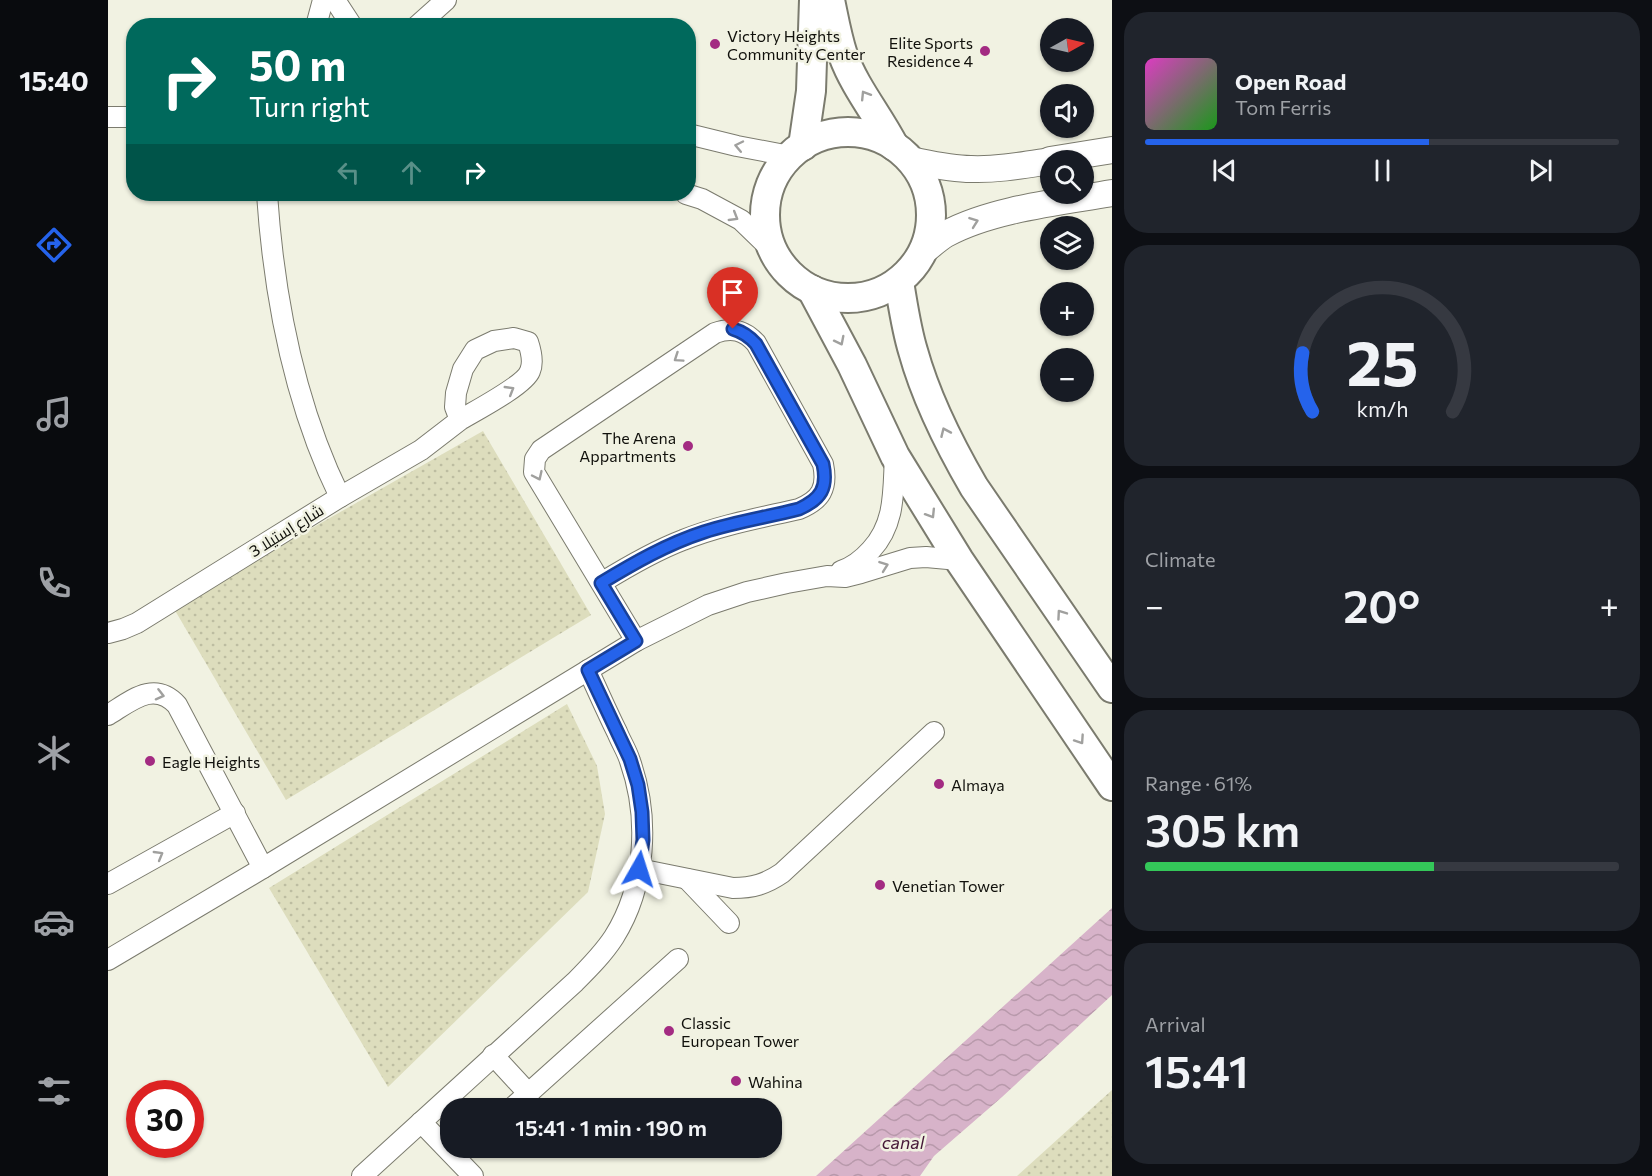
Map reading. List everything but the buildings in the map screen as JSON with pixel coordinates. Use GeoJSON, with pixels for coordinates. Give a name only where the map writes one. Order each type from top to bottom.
{"type":"FeatureCollection","features":[{"type":"Feature","properties":{"kind":"main road"},"geometry":{"type":"LineString","coordinates":[[797,151],[811,91],[814,0]]}},
{"type":"Feature","properties":{"kind":"main road"},"geometry":{"type":"LineString","coordinates":[[830,0],[836,32],[854,78],[902,153],[924,180],[930,203],[931,227],[924,251],[913,267],[899,282],[879,293],[856,298],[834,297],[812,290],[797,280],[784,268],[775,253],[768,233],[766,212],[769,192],[778,172],[797,151],[825,136],[848,132],[872,136],[902,153]]}},
{"type":"Feature","properties":{"kind":"main road"},"geometry":{"type":"LineString","coordinates":[[899,282],[904,316],[920,373],[955,454],[974,487],[1112,688]]}},
{"type":"Feature","properties":{"kind":"main road"},"geometry":{"type":"LineString","coordinates":[[812,290],[852,365],[895,456],[959,560],[1112,786]]}},
{"type":"Feature","properties":{"kind":"street"},"geometry":{"type":"LineString","coordinates":[[318,18],[323,0]]}},
{"type":"Feature","properties":{"kind":"street"},"geometry":{"type":"LineString","coordinates":[[336,0],[346,18]]}},
{"type":"Feature","properties":{"kind":"street"},"geometry":{"type":"LineString","coordinates":[[426,18],[446,0]]}},
{"type":"Feature","properties":{"kind":"street"},"geometry":{"type":"LineString","coordinates":[[108,117],[126,117]]}},
{"type":"Feature","properties":{"kind":"street"},"geometry":{"type":"LineString","coordinates":[[696,136],[737,146],[797,151]]}},
{"type":"Feature","properties":{"kind":"street"},"geometry":{"type":"LineString","coordinates":[[1094,153],[1112,150]]}},
{"type":"Feature","properties":{"kind":"street"},"geometry":{"type":"LineString","coordinates":[[902,153],[940,167],[970,170],[1040,162]]}},
{"type":"Feature","properties":{"kind":"street"},"geometry":{"type":"LineString","coordinates":[[924,251],[945,235],[989,217],[1112,193]]}},
{"type":"Feature","properties":{"kind":"street"},"geometry":{"type":"LineString","coordinates":[[696,197],[741,220],[775,253]]}},
{"type":"Feature","properties":{"kind":"street"},"geometry":{"type":"LineString","coordinates":[[268,201],[276,282],[295,377],[314,439],[339,497]]}},
{"type":"Feature","properties":{"kind":"street"},"geometry":{"type":"LineString","coordinates":[[601,583],[681,540],[732,524],[799,509],[809,505],[818,497],[824,487],[826,476],[823,464],[750,336],[733,329],[715,333],[537,454],[534,472],[636,641]]}},
{"type":"Feature","properties":{"kind":"street","name":"شارع إستيلا 3"},"geometry":{"type":"LineString","coordinates":[[108,633],[137,623],[339,497],[421,450],[460,420],[519,384],[530,371],[532,353],[528,342],[514,338],[494,340],[475,350],[463,369],[456,393],[455,406],[460,420]]}},
{"type":"Feature","properties":{"kind":"street"},"geometry":{"type":"LineString","coordinates":[[108,960],[636,641],[708,605],[747,592],[827,576],[847,569],[864,558],[878,542],[888,524],[895,456]]}},
{"type":"Feature","properties":{"kind":"street"},"geometry":{"type":"LineString","coordinates":[[827,576],[845,577],[910,558],[926,556],[959,560]]}},
{"type":"Feature","properties":{"kind":"street"},"geometry":{"type":"LineString","coordinates":[[362,1176],[596,961],[614,937],[627,910],[639,869],[643,840],[638,785],[630,759],[588,670]]}},
{"type":"Feature","properties":{"kind":"street"},"geometry":{"type":"LineString","coordinates":[[108,715],[141,696],[151,693],[171,698],[177,705],[263,868]]}},
{"type":"Feature","properties":{"kind":"street"},"geometry":{"type":"LineString","coordinates":[[639,869],[733,888],[760,886],[782,873],[934,732]]}},
{"type":"Feature","properties":{"kind":"street"},"geometry":{"type":"LineString","coordinates":[[108,884],[235,813]]}},
{"type":"Feature","properties":{"kind":"street"},"geometry":{"type":"LineString","coordinates":[[687,879],[729,923]]}},
{"type":"Feature","properties":{"kind":"street"},"geometry":{"type":"LineString","coordinates":[[524,1098],[678,959]]}},
{"type":"Feature","properties":{"kind":"street"},"geometry":{"type":"LineString","coordinates":[[494,1055],[529,1094]]}},
{"type":"Feature","properties":{"kind":"street"},"geometry":{"type":"LineString","coordinates":[[421,1122],[473,1176]]}},
{"type":"Feature","properties":{"kind":"green space"},"geometry":{"type":"Polygon","coordinates":[[[483,431],[591,615],[286,800],[173,607],[483,431]]]}},
{"type":"Feature","properties":{"kind":"green space"},"geometry":{"type":"Polygon","coordinates":[[[567,704],[597,766],[605,814],[588,892],[388,1087],[269,888],[567,704]]]}},
{"type":"Feature","properties":{"kind":"green space"},"geometry":{"type":"Polygon","coordinates":[[[1112,1090],[1112,1176],[1017,1176],[1112,1090]]]}},
{"type":"Feature","properties":{"kind":"water","name":"canal"},"geometry":{"type":"Polygon","coordinates":[[[1112,908],[1112,995],[1002,1097],[934,1156],[920,1176],[816,1176],[1112,908]]]}},
{"type":"Feature","properties":{"kind":"place","name":"Victory Heights Community Center"},"geometry":{"type":"Point","coordinates":[715,44]}},
{"type":"Feature","properties":{"kind":"place","name":"Elite Sports Residence 4"},"geometry":{"type":"Point","coordinates":[985,51]}},
{"type":"Feature","properties":{"kind":"place","name":"The Arena Appartments"},"geometry":{"type":"Point","coordinates":[688,446]}},
{"type":"Feature","properties":{"kind":"place","name":"Eagle Heights"},"geometry":{"type":"Point","coordinates":[150,761]}},
{"type":"Feature","properties":{"kind":"place","name":"Almaya"},"geometry":{"type":"Point","coordinates":[939,784]}},
{"type":"Feature","properties":{"kind":"place","name":"Venetian Tower"},"geometry":{"type":"Point","coordinates":[880,885]}},
{"type":"Feature","properties":{"kind":"place","name":"Classic European Tower"},"geometry":{"type":"Point","coordinates":[669,1031]}},
{"type":"Feature","properties":{"kind":"place","name":"Wahina"},"geometry":{"type":"Point","coordinates":[736,1081]}},
{"type":"Feature","properties":{"kind":"route"},"geometry":{"type":"LineString","coordinates":[[639,869],[643,840],[638,785],[630,759],[588,670],[636,641],[601,583],[681,540],[732,524],[809,505],[824,487],[826,476],[823,464],[756,344],[750,336],[733,329]]}}]}
